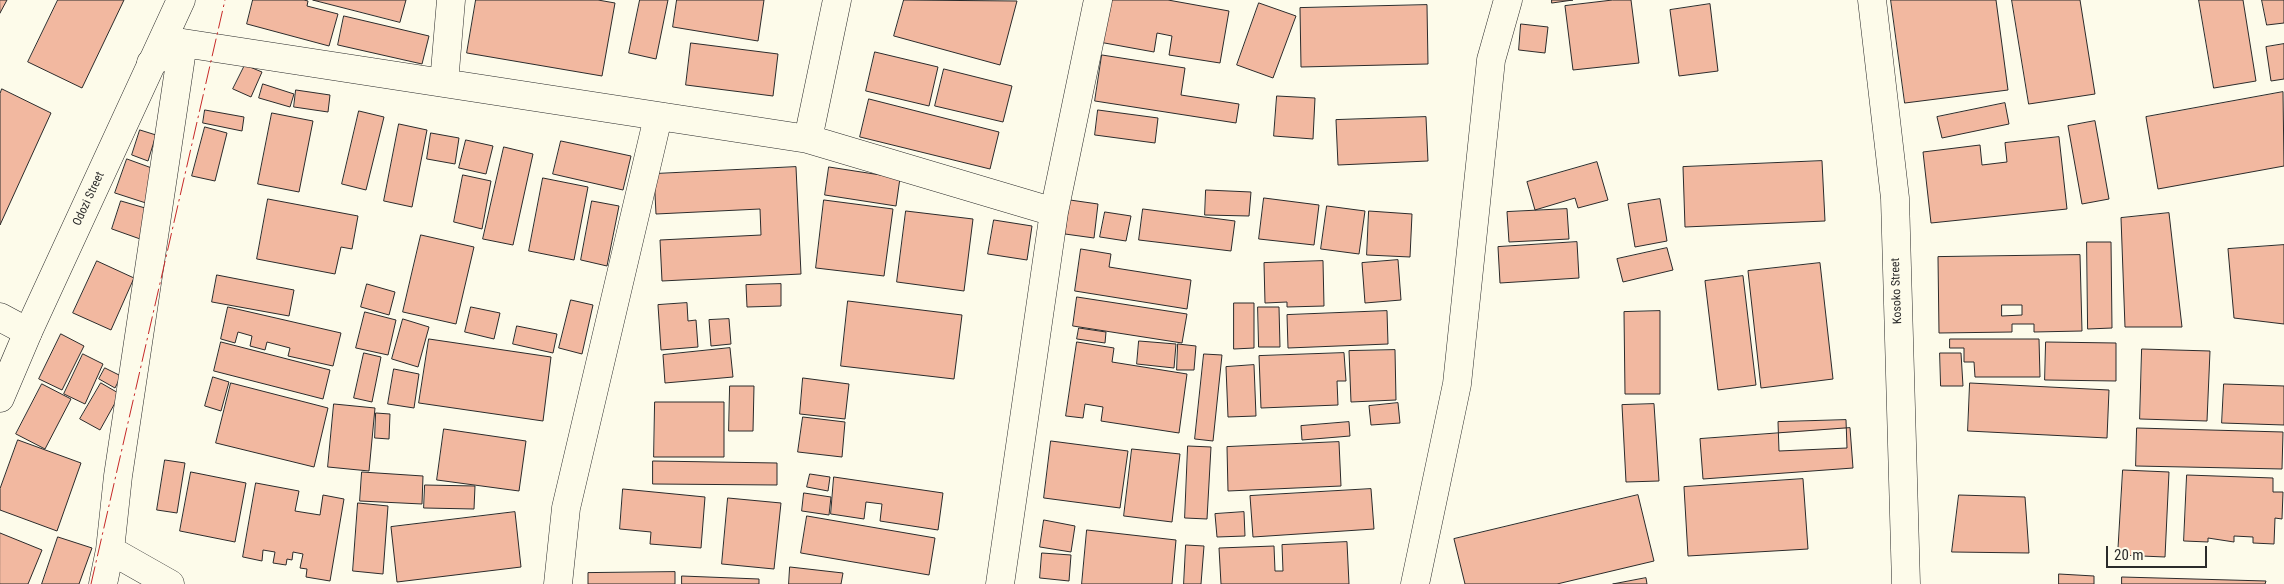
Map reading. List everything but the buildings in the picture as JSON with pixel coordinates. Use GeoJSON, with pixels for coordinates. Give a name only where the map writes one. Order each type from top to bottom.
{"type":"FeatureCollection","features":[{"type":"Feature","properties":{"kind":"street","name":"Odozi Street"},"geometry":{"type":"LineString","coordinates":[[0,398],[28,332],[180,0]]}},
{"type":"Feature","properties":{"kind":"street"},"geometry":{"type":"LineString","coordinates":[[444,83],[451,0]]}},
{"type":"Feature","properties":{"kind":"street"},"geometry":{"type":"LineString","coordinates":[[808,139],[837,0]]}},
{"type":"Feature","properties":{"kind":"street"},"geometry":{"type":"LineString","coordinates":[[1000,584],[1054,212],[1098,0]]}},
{"type":"Feature","properties":{"kind":"street"},"geometry":{"type":"LineString","coordinates":[[1415,584],[1457,384],[1491,60],[1508,0]]}},
{"type":"Feature","properties":{"kind":"street","name":"Kosoko Street"},"geometry":{"type":"LineString","coordinates":[[1872,0],[1894,198],[1906,584]]}},
{"type":"Feature","properties":{"kind":"street"},"geometry":{"type":"LineString","coordinates":[[151,63],[183,43],[808,139],[1054,212]]}},
{"type":"Feature","properties":{"kind":"street"},"geometry":{"type":"LineString","coordinates":[[104,584],[110,550],[118,476],[183,43]]}},
{"type":"Feature","properties":{"kind":"street"},"geometry":{"type":"LineString","coordinates":[[558,584],[566,508],[658,117]]}},
{"type":"Feature","properties":{"kind":"street"},"geometry":{"type":"LineString","coordinates":[[0,317],[28,332]]}},
{"type":"Feature","properties":{"kind":"street"},"geometry":{"type":"LineString","coordinates":[[110,550],[170,584]]}},
{"type":"Feature","properties":{"kind":"power"},"geometry":{"type":"LineString","coordinates":[[91,584],[225,0]]}}]}
